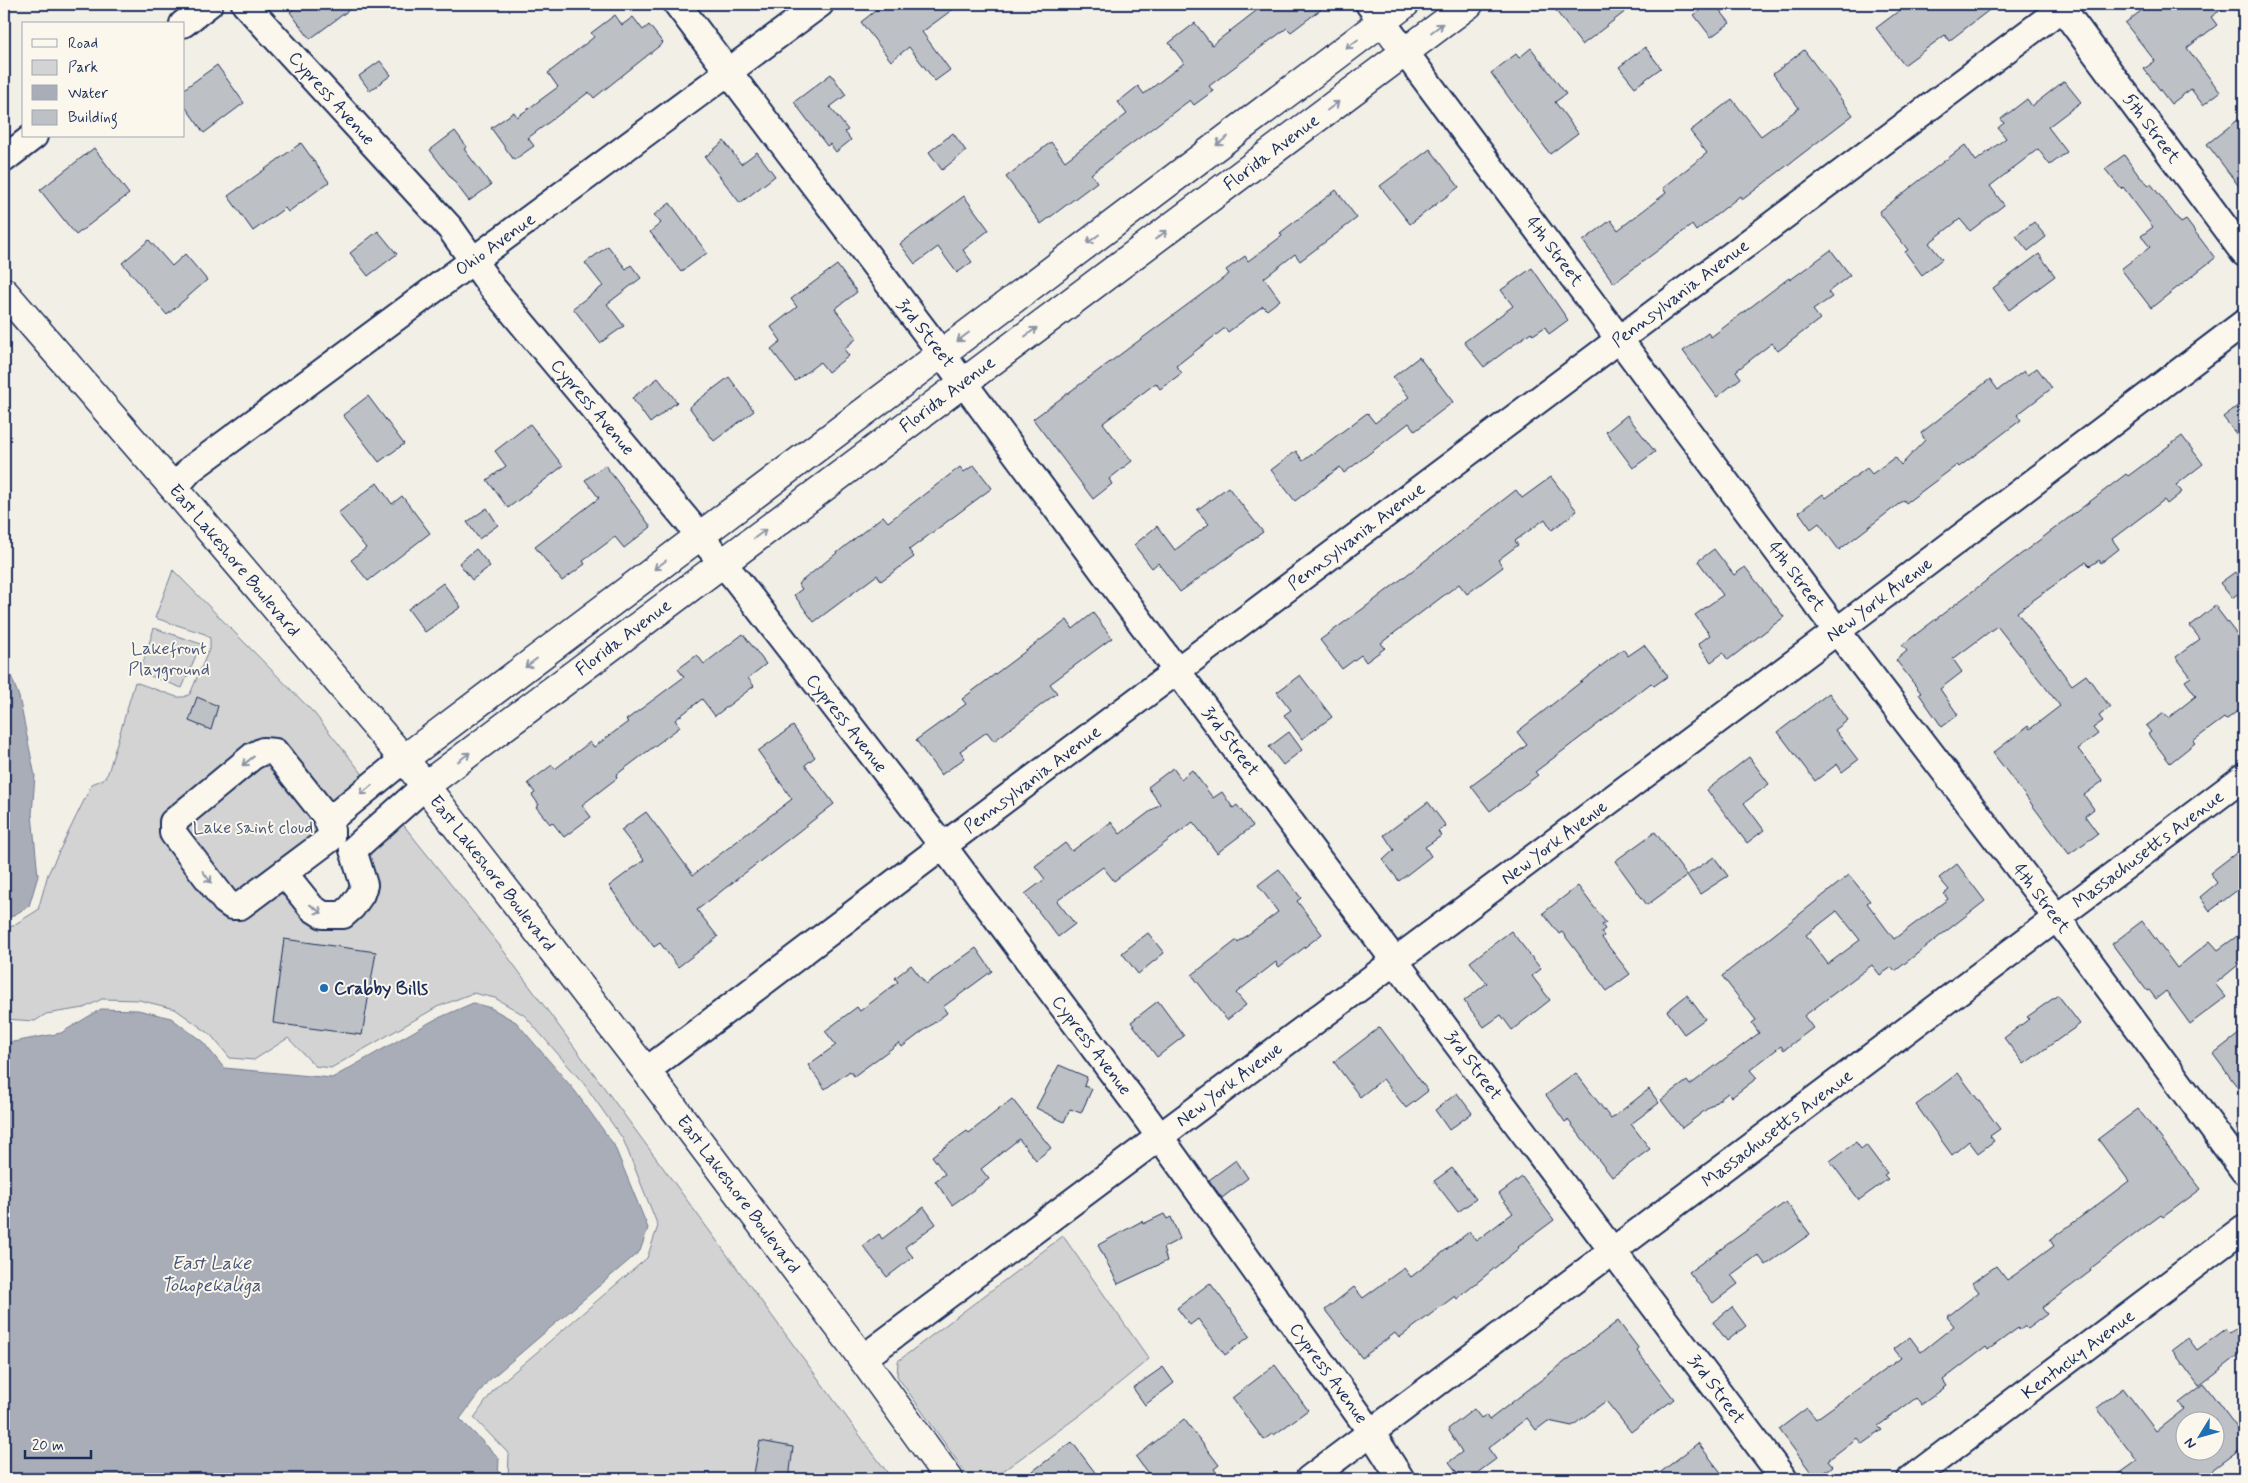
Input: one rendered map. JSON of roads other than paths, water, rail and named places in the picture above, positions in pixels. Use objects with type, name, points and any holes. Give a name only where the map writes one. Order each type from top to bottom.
[{"type":"main road","name":"Florida Avenue","points":[[404,759],[942,353],[1375,12],[1405,4]]},
{"type":"main road","name":"Florida Avenue","points":[[425,786],[1469,4]]},
{"type":"main road","name":"East Lakeshore Boulevard","points":[[4,292],[174,488],[404,759],[646,1071],[862,1359],[949,1479]]},
{"type":"street","points":[[185,22],[209,4]]},
{"type":"street","name":"Cypress Avenue","points":[[245,4],[450,228],[491,286],[721,563],[942,846],[1160,1136],[1371,1432],[1401,1479]]},
{"type":"street","name":"3rd Street","points":[[677,4],[964,382],[1177,670],[1784,1479]]},
{"type":"street","name":"Ohio Avenue","points":[[174,488],[190,470],[820,4]]},
{"type":"street","name":"5th Street","points":[[2063,5],[2244,252]]},
{"type":"street","name":"Pennsylvania Avenue","points":[[646,1071],[942,846],[2063,5]]},
{"type":"street","name":"4th Street","points":[[1375,12],[1837,631],[2057,918],[2244,1171]]},
{"type":"street","points":[[4,159],[31,138]]},
{"type":"street","name":"New York Avenue","points":[[862,1359],[1837,631],[2244,323]]},
{"type":"street","points":[[284,873],[312,908],[324,915],[342,915],[352,907],[361,894],[364,885],[353,850],[328,826],[275,752],[263,751],[253,756],[173,822],[174,833],[225,901],[232,906],[240,906],[284,873],[328,826],[332,818],[404,759]]},
{"type":"street","name":"Massachusetts Avenue","points":[[1309,1479],[2244,777]]},
{"type":"street","points":[[353,850],[425,786]]},
{"type":"street","name":"Kentucky Avenue","points":[[1911,1479],[2244,1228]]},
{"type":"water","points":[[4,657],[19,697],[35,776],[32,814],[38,876],[29,906],[4,921]]},
{"type":"water","name":"East Lake Tohopekaliga","points":[[473,1003],[491,1008],[516,1022],[575,1091],[614,1145],[648,1228],[640,1251],[487,1382],[460,1419],[499,1458],[498,1479],[4,1479],[4,1042],[61,1033],[101,1009],[138,1010],[171,1018],[203,1042],[224,1068],[332,1078],[434,1020]]},
{"type":"place","name":"Crabby Bills","points":[[324,988]]},
{"type":"park label","name":"Lakefront Playground","points":[[169,658]]},
{"type":"park label","name":"Lake saint cloud","points":[[253,827]]}]
